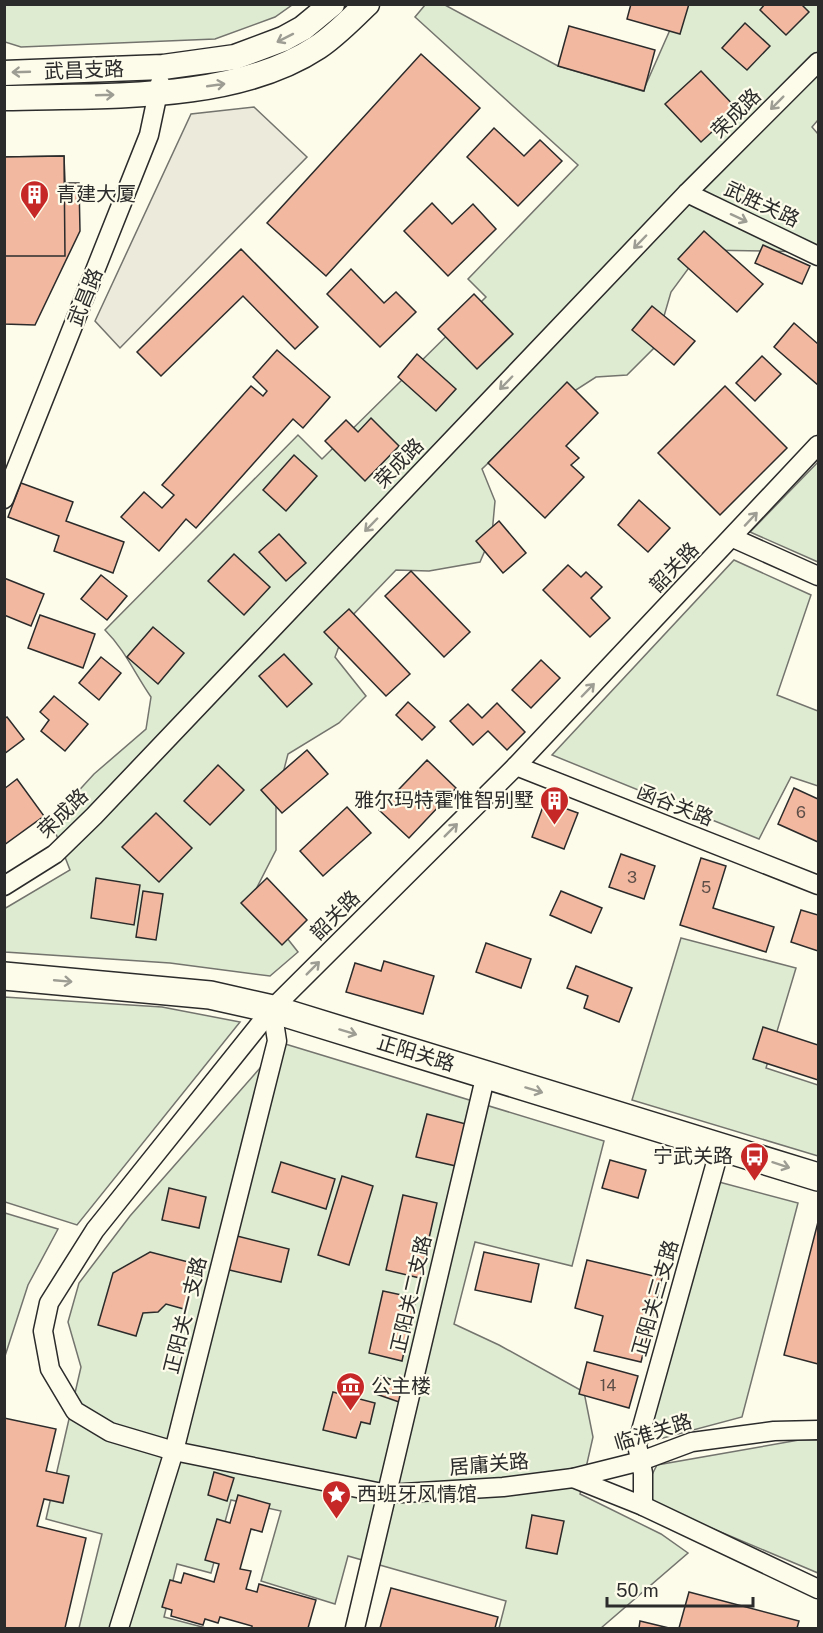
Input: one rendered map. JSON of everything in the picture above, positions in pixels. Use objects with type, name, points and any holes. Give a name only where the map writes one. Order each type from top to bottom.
[{"type":"main road","name":"正阳关路","points":[[4,976],[210,995],[272,1009],[819,1177]]},
{"type":"street","points":[[163,67],[235,57],[260,49],[303,28],[332,4]]},
{"type":"street","points":[[158,93],[233,83],[265,73],[318,47],[336,34],[367,4]]},
{"type":"street","name":"荣成路","points":[[4,886],[55,854],[94,816],[687,193],[819,62]]},
{"type":"street","name":"武昌支路","points":[[4,73],[163,67]]},
{"type":"street","name":"武昌路","points":[[4,500],[149,135],[163,67]]},
{"type":"street","name":"武昌支路","points":[[4,98],[158,93]]},
{"type":"street","name":"武胜关路","points":[[687,193],[819,256]]},
{"type":"street","name":"韶关路","points":[[145,1442],[110,1432],[75,1412],[50,1369],[43,1331],[49,1303],[95,1230],[272,1009],[516,766],[819,445]]},
{"type":"street","points":[[733,538],[819,576]]},
{"type":"street","name":"函谷关路","points":[[516,766],[819,885]]},
{"type":"street","name":"正阳关一支路","points":[[118,1629],[174,1451],[277,1041],[272,1009]]},
{"type":"street","name":"正阳关二支路","points":[[355,1629],[486,1074]]},
{"type":"street","name":"正阳关三支路","points":[[643,1506],[644,1473],[637,1445],[720,1148]]},
{"type":"street","name":"临淮关路","points":[[573,1478],[641,1461],[692,1442],[774,1431],[819,1430]]},
{"type":"street","name":"居庸关路","points":[[145,1442],[174,1451],[387,1494],[503,1487],[573,1478],[643,1506],[819,1589]]},
{"type":"green space","points":[[4,5],[292,5],[275,17],[215,39],[21,47],[5,42]]},
{"type":"green space","points":[[425,5],[445,5],[558,66],[643,91],[681,5],[818,5],[818,120],[812,127],[818,134],[818,252],[702,250],[671,292],[655,347],[627,375],[596,377],[540,413],[482,469],[495,501],[492,534],[480,562],[429,571],[396,570],[349,619],[335,657],[366,696],[339,723],[288,754],[276,800],[276,850],[253,895],[298,952],[270,976],[170,963],[5,952],[4,909],[70,870],[51,821],[94,774],[146,729],[151,697],[124,654],[105,630],[298,435],[322,459],[486,297],[468,279],[578,165],[415,17]]},
{"type":"green space","points":[[818,462],[818,562],[750,532]]},
{"type":"green space","points":[[734,560],[811,595],[777,695],[818,711],[818,786],[791,777],[759,839],[552,755]]},
{"type":"green space","points":[[681,938],[796,968],[766,1068],[818,1085],[818,1156],[632,1100]]},
{"type":"green space","points":[[4,997],[162,1007],[240,1022],[77,1225],[5,1202]]},
{"type":"green space","points":[[282,1043],[604,1141],[572,1266],[475,1242],[454,1324],[499,1345],[584,1392],[593,1437],[580,1494],[661,1534],[688,1553],[601,1628],[499,1628],[506,1601],[348,1556],[335,1604],[261,1581],[281,1511],[231,1500],[211,1573],[177,1564],[164,1617],[206,1628],[79,1628],[102,1534],[46,1519],[81,1367],[68,1322],[79,1283],[130,1216]]},
{"type":"green space","points":[[704,1178],[798,1203],[742,1417],[637,1445]]},
{"type":"green space","points":[[5,1213],[58,1229],[28,1285],[5,1356]]},
{"type":"green space","points":[[799,1440],[818,1440],[818,1573],[640,1498],[657,1465]]},
{"type":"shaded area","points":[[254,107],[307,157],[120,348],[95,321],[191,114]]},
{"type":"building","points":[[631,4],[689,4],[680,34],[627,19]]},
{"type":"building","points":[[765,4],[801,4],[809,12],[786,35],[760,10]]},
{"type":"building","points":[[745,23],[770,46],[747,70],[722,48]]},
{"type":"building","points":[[569,26],[655,50],[644,91],[558,66]]},
{"type":"building","points":[[421,54],[480,108],[326,276],[267,223]]},
{"type":"building","points":[[701,71],[737,109],[701,142],[665,104]]},
{"type":"building","points":[[494,128],[524,156],[540,140],[562,161],[518,206],[467,157]]},
{"type":"building","points":[[64,156],[65,183],[79,183],[80,231],[35,325],[4,324],[4,157]]},
{"type":"building","name":"青建大厦","points":[[64,156],[65,256],[4,256],[4,157]]},
{"type":"building","points":[[432,203],[452,224],[473,204],[496,229],[448,276],[404,231]]},
{"type":"building","points":[[704,231],[763,284],[737,312],[678,259]]},
{"type":"building","points":[[763,245],[810,266],[802,284],[755,263]]},
{"type":"building","points":[[241,249],[318,327],[295,349],[243,296],[161,376],[137,352]]},
{"type":"building","points":[[351,269],[384,303],[396,292],[416,312],[380,347],[327,294]]},
{"type":"building","points":[[474,294],[513,334],[477,369],[438,329]]},
{"type":"building","points":[[652,306],[695,341],[674,365],[632,330]]},
{"type":"building","points":[[794,323],[818,344],[818,385],[774,347]]},
{"type":"building","points":[[277,350],[330,397],[303,428],[293,419],[196,528],[186,519],[159,551],[121,517],[144,492],[162,508],[174,495],[162,485],[251,386],[263,396],[267,391],[253,377]]},
{"type":"building","points":[[417,354],[456,389],[436,411],[398,377]]},
{"type":"building","points":[[762,356],[781,374],[755,401],[736,383]]},
{"type":"building","points":[[567,382],[598,413],[566,446],[579,458],[571,465],[584,477],[545,518],[488,463]]},
{"type":"building","points":[[725,386],[787,448],[720,515],[658,453]]},
{"type":"building","points":[[371,418],[399,446],[365,481],[325,441],[346,420],[358,432]]},
{"type":"building","points":[[294,455],[317,476],[286,511],[263,490]]},
{"type":"building","points":[[21,483],[73,502],[66,521],[124,542],[113,573],[54,551],[59,536],[8,517]]},
{"type":"building","points":[[639,500],[670,528],[648,552],[618,525]]},
{"type":"building","points":[[499,521],[526,553],[503,573],[476,541]]},
{"type":"building","points":[[279,534],[306,563],[286,581],[259,552]]},
{"type":"building","points":[[234,554],[270,587],[244,615],[208,581]]},
{"type":"building","points":[[568,565],[581,577],[586,572],[602,587],[591,598],[610,618],[590,637],[543,590]]},
{"type":"building","points":[[411,571],[470,632],[444,657],[385,596]]},
{"type":"building","points":[[101,575],[127,596],[107,620],[81,599]]},
{"type":"building","points":[[4,578],[44,594],[31,626],[4,615]]},
{"type":"building","points":[[349,609],[410,674],[386,696],[324,632]]},
{"type":"building","points":[[40,615],[95,634],[83,668],[28,648]]},
{"type":"building","points":[[153,627],[184,653],[158,684],[127,657]]},
{"type":"building","points":[[284,654],[312,684],[287,707],[259,676]]},
{"type":"building","points":[[101,657],[121,673],[99,700],[79,683]]},
{"type":"building","points":[[541,660],[560,678],[531,708],[512,690]]},
{"type":"building","points":[[54,696],[88,724],[65,751],[41,731],[49,720],[40,712]]},
{"type":"building","points":[[408,702],[435,727],[422,740],[396,715]]},
{"type":"building","points":[[497,703],[525,732],[507,750],[488,731],[473,745],[450,721],[468,704],[482,718]]},
{"type":"building","points":[[7,717],[24,739],[4,754],[4,719]]},
{"type":"building","points":[[307,750],[328,774],[282,813],[261,790]]},
{"type":"building","points":[[427,760],[456,788],[409,838],[379,810]]},
{"type":"building","points":[[218,765],[244,790],[210,825],[184,801]]},
{"type":"building","points":[[17,779],[44,816],[4,845],[4,789]]},
{"type":"building","points":[[794,788],[818,799],[818,842],[778,824]]},
{"type":"building","name":"雅尔玛特霍惟智别墅","points":[[545,801],[578,813],[564,849],[532,837]]},
{"type":"building","points":[[347,807],[371,833],[323,876],[300,851]]},
{"type":"building","points":[[156,813],[192,848],[159,882],[122,847]]},
{"type":"building","points":[[621,854],[655,866],[644,899],[609,887]]},
{"type":"building","points":[[701,858],[726,866],[713,908],[774,927],[766,952],[680,925]]},
{"type":"building","points":[[96,878],[140,885],[134,925],[91,918]]},
{"type":"building","points":[[267,878],[307,920],[282,945],[241,903]]},
{"type":"building","points":[[143,891],[163,894],[156,940],[136,937]]},
{"type":"building","points":[[561,891],[602,908],[591,933],[550,915]]},
{"type":"building","points":[[801,910],[818,915],[818,951],[791,942]]},
{"type":"building","points":[[486,943],[531,959],[521,988],[476,972]]},
{"type":"building","points":[[384,961],[434,976],[423,1014],[346,992],[355,963],[381,971]]},
{"type":"building","points":[[576,966],[632,988],[619,1022],[584,1008],[588,996],[567,988]]},
{"type":"building","points":[[763,1027],[818,1045],[818,1080],[753,1059]]},
{"type":"building","points":[[427,1114],[466,1124],[456,1166],[416,1157]]},
{"type":"building","points":[[610,1160],[646,1170],[638,1198],[602,1188]]},
{"type":"building","points":[[281,1162],[335,1179],[326,1209],[272,1192]]},
{"type":"building","points":[[342,1176],[373,1186],[349,1265],[318,1255]]},
{"type":"building","points":[[169,1188],[206,1197],[199,1228],[162,1220]]},
{"type":"building","points":[[403,1195],[437,1203],[420,1278],[386,1270]]},
{"type":"building","points":[[818,1222],[818,1364],[784,1355]]},
{"type":"building","points":[[233,1235],[289,1249],[281,1282],[225,1269]]},
{"type":"building","points":[[150,1252],[196,1264],[184,1309],[166,1304],[158,1312],[143,1313],[136,1336],[98,1325],[113,1273]]},
{"type":"building","points":[[484,1252],[539,1264],[531,1302],[475,1290]]},
{"type":"building","points":[[587,1260],[662,1278],[641,1362],[594,1351],[603,1316],[575,1308]]},
{"type":"building","points":[[383,1291],[416,1298],[402,1361],[369,1353]]},
{"type":"building","points":[[587,1362],[638,1376],[629,1408],[579,1394]]},
{"type":"building","points":[[381,1376],[408,1385],[402,1403],[376,1394]]},
{"type":"building","name":"公主楼","points":[[333,1392],[375,1403],[370,1424],[361,1422],[356,1438],[323,1430]]},
{"type":"building","points":[[4,1418],[56,1429],[46,1471],[69,1476],[63,1503],[44,1499],[37,1526],[86,1538],[65,1628],[4,1628]]},
{"type":"building","points":[[214,1472],[234,1478],[227,1501],[208,1495]]},
{"type":"building","points":[[238,1495],[270,1504],[262,1532],[251,1529],[240,1569],[251,1571],[246,1589],[257,1592],[259,1584],[316,1600],[308,1628],[252,1628],[252,1626],[220,1617],[218,1623],[205,1619],[203,1625],[171,1616],[172,1610],[162,1607],[170,1580],[181,1583],[184,1573],[214,1582],[219,1564],[205,1560],[217,1519],[230,1523]]},
{"type":"building","points":[[532,1515],[564,1521],[557,1554],[526,1548]]},
{"type":"building","points":[[391,1588],[498,1617],[495,1628],[380,1628]]},
{"type":"building","points":[[689,1592],[799,1621],[797,1628],[679,1628]]},
{"type":"building","points":[[640,1621],[669,1628],[639,1628]]},
{"type":"place","name":"青建大厦","points":[[35,220]]},
{"type":"place","name":"雅尔玛特霍惟智别墅","points":[[555,826]]},
{"type":"place","name":"宁武关路","points":[[754,1182]]},
{"type":"place","name":"公主楼","points":[[350,1412]]},
{"type":"place","name":"西班牙风情馆","points":[[336,1520]]}]
